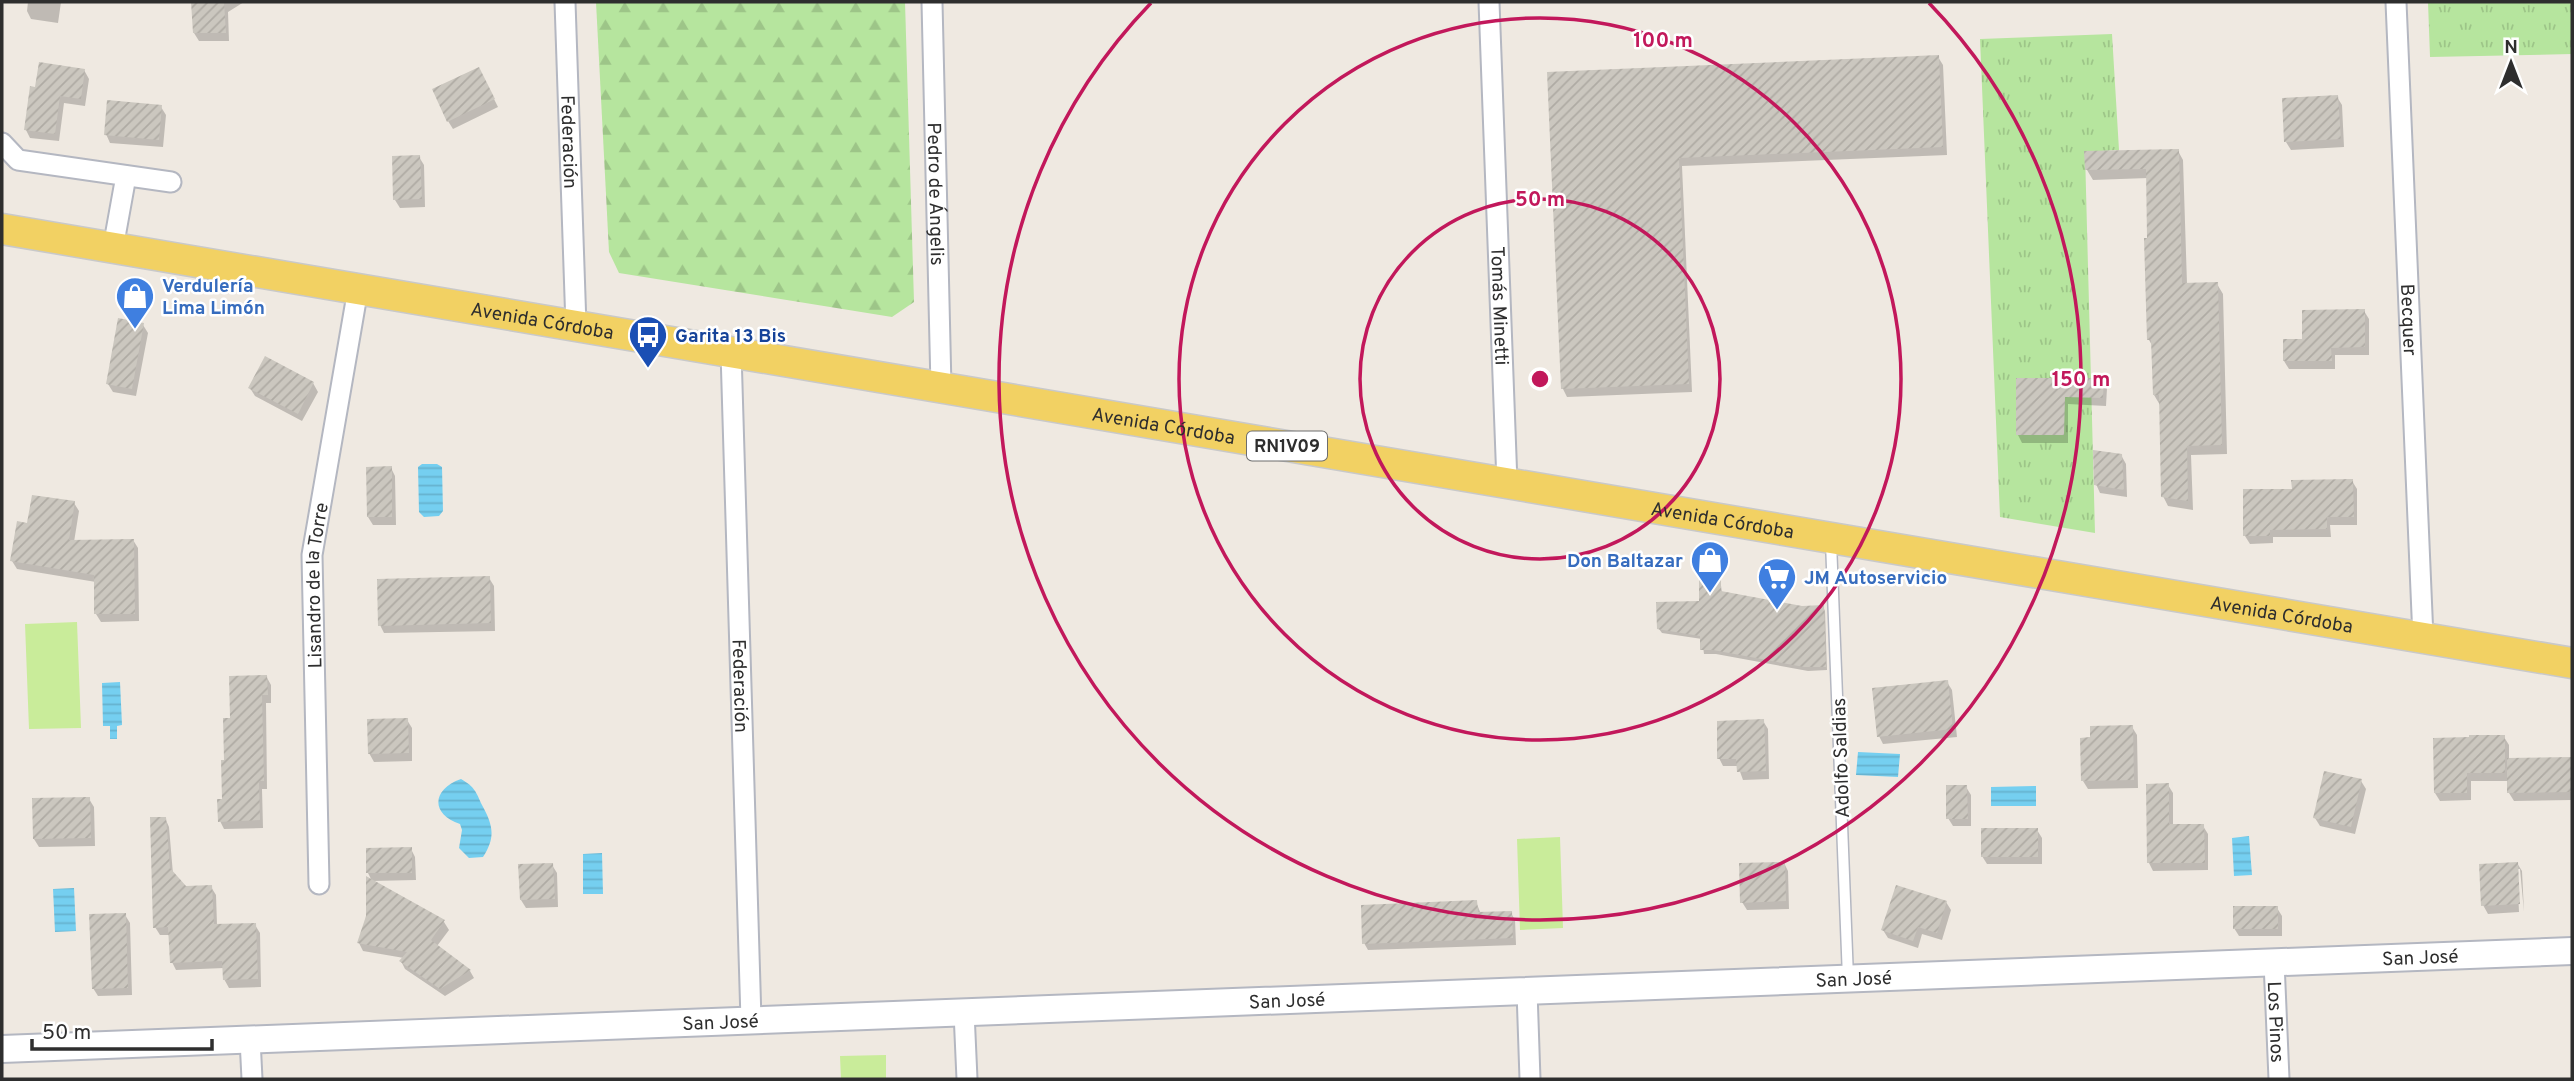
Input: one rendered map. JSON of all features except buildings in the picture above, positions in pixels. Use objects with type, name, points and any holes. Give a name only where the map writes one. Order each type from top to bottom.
[{"type":"main road","name":"Avenida Córdoba","points":[[2,231],[2572,663]]},
{"type":"street","name":"Federación","points":[[565,2],[576,326]]},
{"type":"street","name":"Pedro de Ángelis","points":[[932,2],[941,387]]},
{"type":"street","name":"Tomás Minetti","points":[[1489,2],[1507,483]]},
{"type":"street","name":"Becquer","points":[[2396,2],[2423,638]]},
{"type":"street","points":[[2,143],[18,160],[171,182]]},
{"type":"street","points":[[113,248],[126,176]]},
{"type":"street","name":"Lisandro de la Torre","points":[[319,884],[312,555],[358,289]]},
{"type":"street","name":"Federación","points":[[731,352],[751,1020]]},
{"type":"street","name":"San José","points":[[2,1049],[2572,951]]},
{"type":"street","name":"Los Pinos","points":[[2274,962],[2279,1079]]},
{"type":"street","points":[[1527,991],[1531,1079]]},
{"type":"street","points":[[964,1012],[967,1079]]},
{"type":"street","points":[[250,1039],[252,1079]]},
{"type":"lane","name":"Adolfo Saldias","points":[[1831,538],[1848,978]]},
{"type":"green space","points":[[596,2],[905,2],[914,302],[892,317],[619,273],[609,252]]},
{"type":"green space","points":[[2428,2],[2572,2],[2572,54],[2430,57]]},
{"type":"green space","points":[[2112,34],[2119,150],[2085,152],[2095,533],[2000,517],[1980,39]]},
{"type":"green space","points":[[77,622],[81,728],[29,729],[25,624]]},
{"type":"green space","points":[[1560,837],[1563,928],[1520,930],[1517,839]]},
{"type":"green space","points":[[886,1055],[886,1079],[841,1079],[840,1056]]},
{"type":"water","points":[[422,464],[437,464],[442,467],[443,511],[439,516],[424,517],[419,512],[418,467]]},
{"type":"water","points":[[120,682],[122,725],[117,726],[117,739],[110,739],[110,726],[103,726],[102,683]]},
{"type":"water","points":[[1858,752],[1900,754],[1898,777],[1856,775]]},
{"type":"water","points":[[461,779],[475,790],[491,825],[490,843],[483,857],[469,858],[459,848],[462,830],[460,824],[450,820],[439,808],[438,802],[444,789]]},
{"type":"water","points":[[2036,786],[2036,806],[1991,806],[1991,787]]},
{"type":"water","points":[[2249,836],[2252,875],[2234,876],[2232,838]]},
{"type":"water","points":[[602,853],[603,894],[583,894],[583,854]]},
{"type":"water","points":[[74,888],[76,931],[55,932],[53,889]]},
{"type":"place","name":"Verdulería Lima Limón","points":[[135,330]]},
{"type":"place","name":"Garita 13 Bis","points":[[648,369]]},
{"type":"place","name":"Don Baltazar","points":[[1710,594]]},
{"type":"place","name":"JM Autoservicio","points":[[1777,611]]}]
